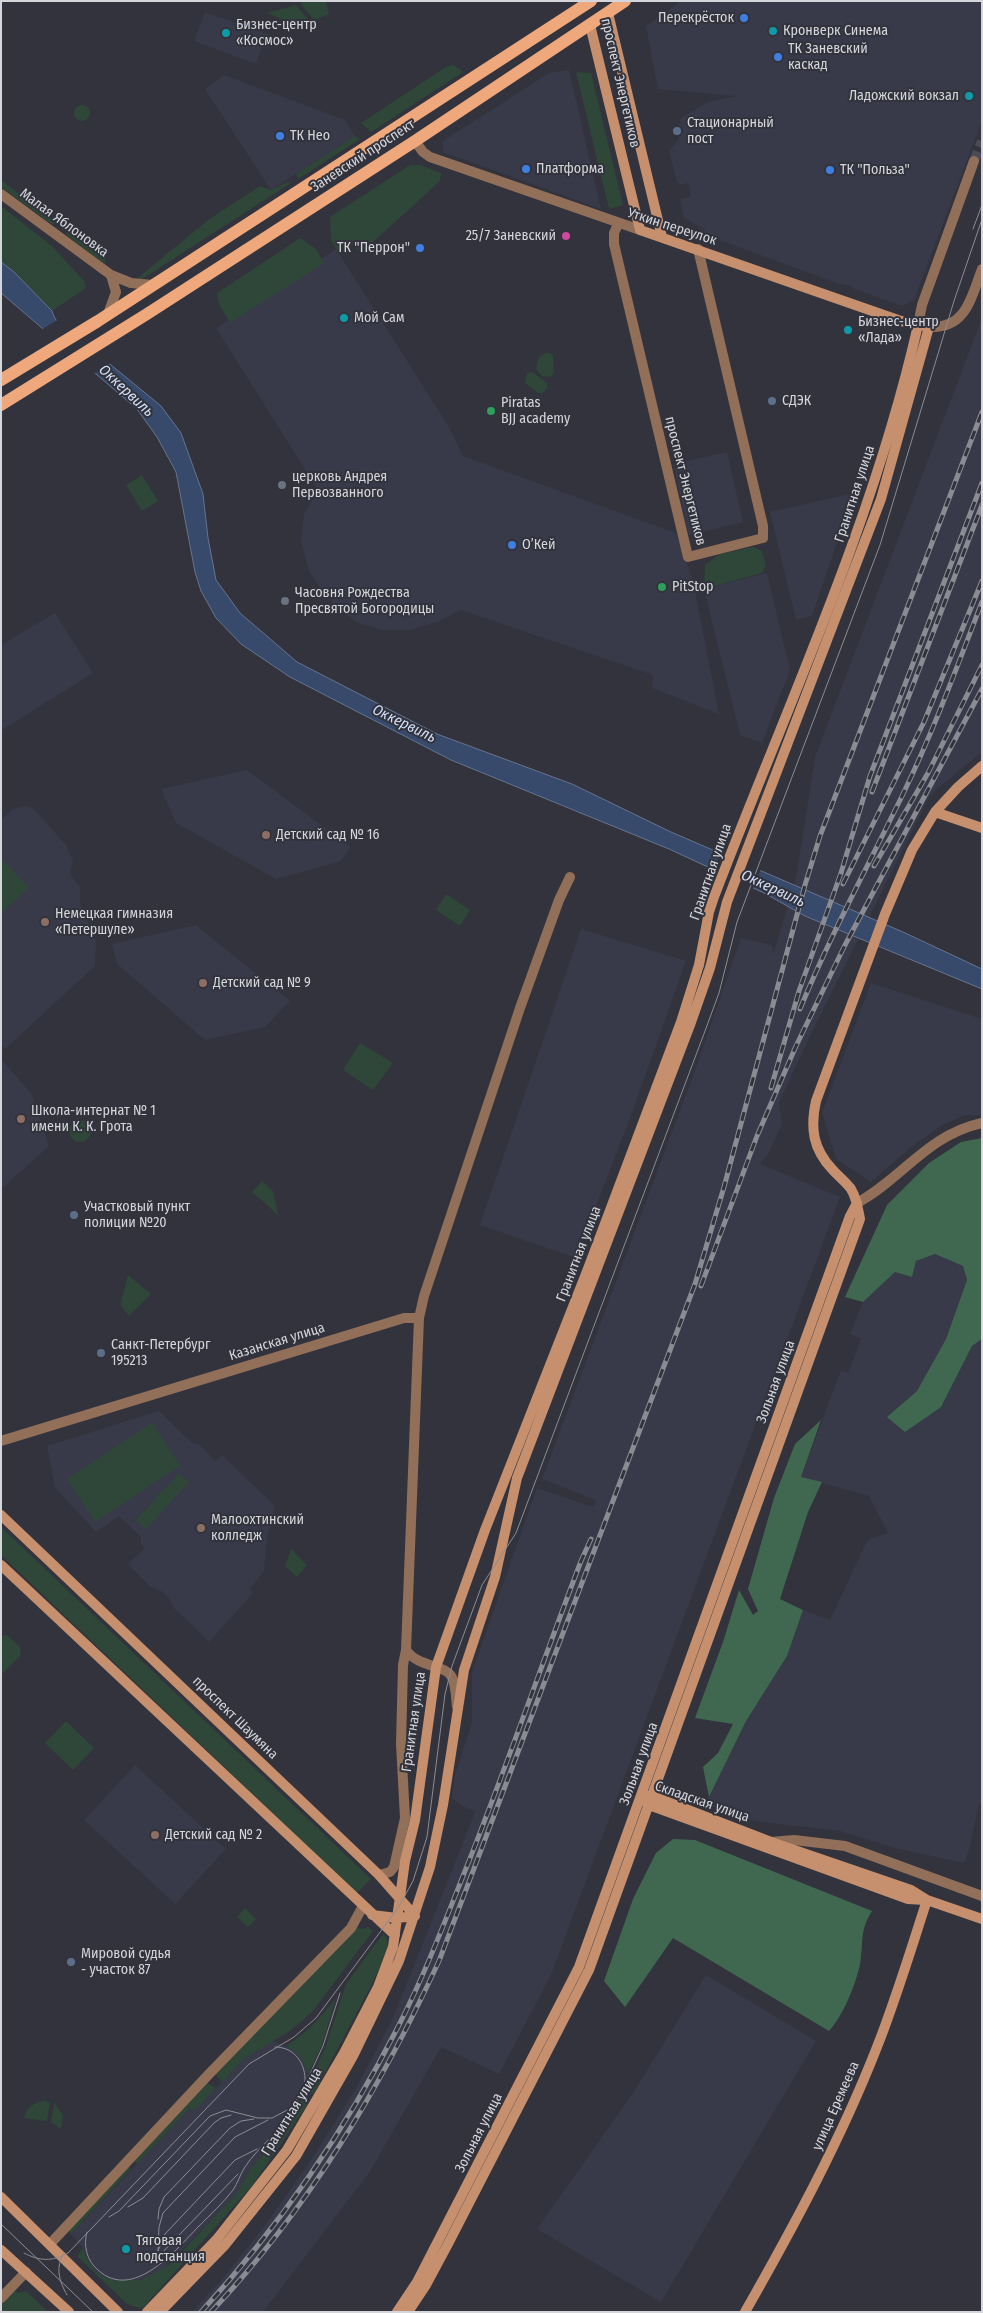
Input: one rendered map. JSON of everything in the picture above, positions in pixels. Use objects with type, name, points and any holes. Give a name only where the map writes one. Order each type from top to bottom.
[{"type":"main road","name":"Заневский проспект","points":[[1,404],[116,334],[415,141],[590,25],[607,7],[625,1]]},
{"type":"main road","name":"Заневский проспект","points":[[1,380],[153,285],[587,2]]},
{"type":"main road","name":"проспект Энергетиков","points":[[587,2],[590,25]]},
{"type":"street","name":"проспект Энергетиков","points":[[607,7],[662,237]]},
{"type":"street","name":"проспект Энергетиков","points":[[590,25],[640,230]]},
{"type":"street","name":"Уткин переулок","points":[[415,141],[423,152],[430,157],[618,224],[698,249],[918,325],[929,326]]},
{"type":"street","name":"Гранитная улица","points":[[147,2312],[217,2239],[287,2150],[344,2053],[378,1987],[390,1956],[400,1901],[410,1819],[436,1667],[485,1530],[586,1275],[681,1022],[699,965],[709,912],[714,897],[739,831],[814,650],[856,536],[882,458],[922,305],[974,161]]},
{"type":"street","name":"Малая Яблоновка","points":[[1,194],[111,274],[131,283],[153,285]]},
{"type":"street","name":"проспект Энергетиков","points":[[618,224],[614,233],[614,248],[688,557],[763,538],[763,526],[698,249]]},
{"type":"street","points":[[929,326],[946,326],[958,318],[969,304],[982,270]]},
{"type":"street","name":"Малая Яблоновка","points":[[103,317],[116,292],[111,274]]},
{"type":"street","name":"Гранитная улица","points":[[160,2312],[224,2245],[296,2156],[353,2056],[386,1991],[415,1916],[430,1867],[443,1805],[457,1709],[468,1656],[495,1577],[517,1478],[690,1026],[710,968],[728,902],[751,836],[881,499],[929,326]]},
{"type":"street","points":[[982,766],[958,787],[935,812],[912,850],[885,914],[816,1101],[812,1117],[814,1140],[819,1152],[850,1188],[857,1203],[881,1188],[915,1156],[938,1141],[957,1131],[982,1123]]},
{"type":"street","points":[[935,812],[982,828]]},
{"type":"street","name":"Гранитная улица","points":[[379,1875],[390,1872],[394,1867],[410,1819],[401,1744],[419,1318],[424,1296],[523,1000],[559,900],[570,877]]},
{"type":"street","name":"Зольная улица","points":[[397,2312],[417,2282],[579,1967],[850,1216],[857,1203]]},
{"type":"street","name":"Зольная улица","points":[[408,2312],[426,2285],[448,2244],[580,1990],[651,1801],[860,1219],[857,1203]]},
{"type":"street","name":"Казанская улица","points":[[1,1441],[404,1318],[419,1318]]},
{"type":"street","name":"проспект Шаумяна","points":[[1,1515],[379,1875],[415,1916]]},
{"type":"street","points":[[1,1565],[395,1935]]},
{"type":"street","points":[[406,1650],[416,1661],[446,1670],[453,1680],[457,1709]]},
{"type":"street","name":"Складская улица","points":[[642,1796],[899,1896],[908,1899],[927,1900]]},
{"type":"street","name":"Складская улица","points":[[651,1801],[911,1890],[927,1900],[982,1919]]},
{"type":"street","points":[[771,1842],[794,1840],[845,1846],[982,1896]]},
{"type":"street","name":"улица Еремеева","points":[[745,2312],[776,2258],[833,2148],[877,2048],[927,1900]]},
{"type":"street","points":[[50,2244],[209,2074],[351,1928],[362,1906]]},
{"type":"street","points":[[372,1915],[397,1918],[415,1916]]},
{"type":"street","points":[[1,2197],[118,2312]]},
{"type":"street","points":[[1,2250],[69,2312]]},
{"type":"street","points":[[1,2298],[26,2272]]},
{"type":"shaded area","points":[[681,1],[982,1],[982,121],[914,300],[902,306],[854,289],[852,286],[839,284],[703,234],[705,230],[684,218],[680,199],[691,196],[688,183],[681,185],[677,182],[669,151],[679,139],[681,118],[708,102],[735,96],[658,89],[646,26]]},
{"type":"shaded area","points":[[205,12],[267,34],[256,64],[194,41]]},
{"type":"shaded area","points":[[569,70],[601,209],[443,152],[443,141],[549,73]]},
{"type":"shaded area","name":"ТК Нео","points":[[224,75],[345,120],[355,136],[271,190],[205,89]]},
{"type":"shaded area","points":[[336,249],[449,427],[463,456],[676,533],[693,581],[719,714],[652,688],[653,675],[461,610],[437,622],[410,630],[382,630],[358,623],[341,611],[325,594],[309,572],[301,540],[304,514],[318,490],[216,328]]},
{"type":"shaded area","points":[[982,318],[982,752],[937,789],[927,801],[809,1038],[779,1103],[782,1124],[768,1154],[760,1164],[840,1197],[551,1975],[499,2074],[441,2047],[369,2173],[263,2312],[192,2312],[224,2277],[266,2224],[313,2157],[356,2088],[391,2022],[475,1812],[452,1798],[455,1775],[472,1722],[472,1672],[537,1488],[593,1507],[596,1500],[542,1479],[693,1076],[741,938],[772,945],[773,955],[796,879],[815,757]]},
{"type":"shaded area","points":[[727,452],[743,522],[689,535],[673,464]]},
{"type":"shaded area","points":[[854,493],[812,616],[796,620],[770,512]]},
{"type":"shaded area","points":[[767,573],[790,670],[762,743],[740,735],[704,589]]},
{"type":"shaded area","points":[[55,613],[93,673],[2,730],[1,645]]},
{"type":"shaded area","name":"Детский сад № 16","points":[[247,770],[351,847],[341,861],[276,879],[176,823],[161,789]]},
{"type":"shaded area","name":"Немецкая гимназия «Петершуле»","points":[[26,806],[34,809],[66,845],[73,861],[70,874],[80,887],[80,903],[96,941],[95,966],[5,1049],[1,1044],[1,820],[13,809]]},
{"type":"shaded area","name":"Детский сад № 9","points":[[196,925],[290,1001],[265,1027],[205,1040],[117,964],[112,944]]},
{"type":"shaded area","points":[[581,929],[686,961],[632,1113],[576,1258],[480,1225]]},
{"type":"shaded area","points":[[871,983],[982,1019],[982,1115],[965,1115],[942,1125],[910,1148],[871,1182],[836,1159],[822,1113]]},
{"type":"shaded area","name":"Школа-интернат № 1 имени К. К. Грота","points":[[1,1059],[31,1093],[49,1146],[1,1189]]},
{"type":"shaded area","points":[[935,1254],[963,1266],[967,1280],[946,1339],[917,1391],[887,1417],[941,1407],[972,1346],[982,1339],[982,1804],[979,1804],[970,1847],[964,1863],[895,1848],[840,1831],[754,1821],[708,1805],[709,1797],[746,1721],[787,1656],[803,1610],[830,1620],[869,1539],[888,1533],[869,1496],[801,1477],[841,1370],[848,1373],[861,1339],[850,1334],[863,1302],[895,1272],[912,1277],[916,1261]]},
{"type":"shaded area","name":"Малоохтинский колледж","points":[[159,1411],[192,1443],[200,1445],[215,1461],[222,1455],[275,1506],[267,1539],[264,1571],[250,1589],[252,1594],[209,1642],[174,1608],[169,1598],[161,1591],[151,1587],[128,1564],[145,1548],[141,1543],[141,1537],[119,1516],[96,1532],[55,1488],[47,1446]]},
{"type":"shaded area","name":"Детский сад № 2","points":[[135,1765],[226,1849],[175,1904],[84,1820]]},
{"type":"shaded area","points":[[706,1975],[816,2041],[661,2302],[537,2229],[633,2093]]},
{"type":"shaded area","points":[[273,2041],[290,2048],[300,2056],[307,2068],[310,2080],[287,2127],[250,2169],[239,2192],[162,2270],[138,2281],[137,2279],[128,2281],[110,2280],[97,2273],[89,2263],[83,2248],[71,2234],[190,2108],[194,2111],[244,2059]]},
{"type":"green space","points":[[305,1],[326,1],[329,14],[314,20],[300,3]]},
{"type":"green space","points":[[296,5],[310,22],[298,26],[267,13]]},
{"type":"green space","points":[[454,65],[463,72],[371,132],[361,123],[446,67]]},
{"type":"green space","points":[[576,72],[591,73],[623,205],[609,209]]},
{"type":"green space","points":[[82,105],[88,107],[90,113],[88,119],[82,121],[76,119],[74,113],[76,107]]},
{"type":"green space","points":[[355,136],[360,139],[298,179],[296,174]]},
{"type":"green space","points":[[410,165],[420,165],[441,173],[440,181],[361,253],[353,245],[339,254],[331,240],[330,217]]},
{"type":"green space","points":[[1,180],[56,222],[53,225],[1,187]]},
{"type":"green space","points":[[287,182],[291,183],[142,279],[134,281],[208,220],[260,186],[271,190]]},
{"type":"green space","points":[[1,206],[53,247],[84,281],[86,288],[52,311],[14,272],[1,262]]},
{"type":"green space","points":[[67,231],[105,258],[105,264],[65,234]]},
{"type":"green space","points":[[300,238],[316,249],[324,263],[230,323],[219,304],[217,293]]},
{"type":"green space","points":[[545,353],[550,353],[553,356],[554,373],[550,377],[542,376],[536,369],[539,357]]},
{"type":"green space","points":[[532,372],[547,383],[547,388],[543,393],[538,393],[525,383],[527,373]]},
{"type":"green space","points":[[142,475],[158,501],[142,511],[126,485]]},
{"type":"green space","points":[[753,547],[762,551],[766,566],[762,573],[704,589],[705,565],[720,554]]},
{"type":"green space","points":[[1,858],[29,888],[1,913]]},
{"type":"green space","points":[[446,894],[470,910],[460,926],[436,910]]},
{"type":"green space","points":[[360,1043],[393,1063],[373,1090],[343,1070]]},
{"type":"green space","points":[[80,1120],[88,1123],[91,1131],[88,1139],[80,1142],[72,1139],[69,1131],[72,1123]]},
{"type":"green space","points":[[982,1138],[982,1339],[972,1346],[941,1407],[905,1432],[887,1417],[917,1391],[946,1339],[967,1280],[963,1266],[935,1254],[916,1261],[912,1277],[895,1272],[863,1302],[845,1297],[887,1205],[929,1163],[961,1142]]},
{"type":"green space","points":[[262,1181],[273,1191],[278,1215],[252,1192]]},
{"type":"green space","points":[[128,1275],[151,1294],[129,1316],[120,1305]]},
{"type":"green space","points":[[821,1420],[801,1477],[822,1482],[808,1512],[780,1599],[803,1610],[787,1656],[746,1721],[709,1797],[703,1767],[718,1753],[733,1724],[695,1718],[723,1642],[739,1590],[753,1615],[758,1611],[748,1589],[774,1498],[795,1444]]},
{"type":"green space","points":[[152,1423],[180,1466],[95,1522],[67,1479]]},
{"type":"green space","points":[[179,1473],[189,1482],[146,1529],[136,1520]]},
{"type":"green space","points":[[1,1527],[371,1879],[357,1893],[1,1555]]},
{"type":"green space","points":[[291,1549],[307,1565],[297,1577],[285,1566]]},
{"type":"green space","points":[[7,1635],[20,1647],[21,1655],[1,1675],[1,1636]]},
{"type":"green space","points":[[66,1721],[94,1748],[73,1770],[45,1743]]},
{"type":"green space","points":[[673,1839],[695,1840],[872,1911],[865,1925],[860,1964],[855,1981],[844,2008],[829,2031],[673,1938],[625,2007],[604,1981],[633,1899],[656,1853]]},
{"type":"green space","points":[[245,1908],[256,1919],[248,1927],[237,1917]]},
{"type":"green space","points":[[357,1927],[361,1929],[368,1927],[373,1931],[312,2012],[290,2031],[244,2059],[222,2082],[214,2073]]},
{"type":"green space","points":[[383,1934],[387,1938],[388,1947],[372,1984],[314,2093],[311,2094],[305,2091],[326,2046],[346,1984]]},
{"type":"green space","points":[[336,1998],[322,2045],[308,2074],[300,2056],[286,2046],[301,2036]]},
{"type":"green space","points":[[206,2082],[216,2088],[194,2111],[190,2108],[137,2164],[133,2160]]},
{"type":"green space","points":[[302,2098],[308,2101],[308,2104],[252,2186],[142,2309],[127,2304],[77,2256],[83,2248],[86,2257],[96,2271],[110,2279],[119,2280],[137,2279],[139,2281],[169,2265],[238,2192],[250,2169],[287,2127]]},
{"type":"green space","points":[[44,2101],[50,2102],[47,2121],[24,2118],[31,2106]]},
{"type":"green space","points":[[54,2103],[63,2115],[61,2129],[51,2122]]},
{"type":"green space","points":[[127,2165],[131,2169],[71,2234],[67,2230]]},
{"type":"green space","points":[[14,2290],[17,2293],[26,2291],[48,2312],[1,2312],[1,2303]]},
{"type":"water","name":"Оккервиль","points":[[1,262],[14,272],[52,311],[55,319],[161,406],[181,433],[203,494],[208,538],[216,580],[240,613],[297,662],[437,734],[572,784],[671,832],[903,932],[982,969],[982,989],[805,916],[764,893],[669,849],[451,760],[290,677],[241,644],[216,618],[201,591],[195,572],[176,472],[157,437],[137,409],[1,293]]},
{"type":"pier","points":[[59,319],[112,362],[94,374],[41,330]]},
{"type":"pier","points":[[721,852],[761,869],[752,891],[713,873]]},
{"type":"tunnel","points":[[974,161],[982,141]]},
{"type":"tram line","points":[[973,229],[982,205]]},
{"type":"tram line","points":[[24,2253],[35,2258],[46,2259],[56,2258],[68,2253],[249,2064],[294,2037],[316,2018],[398,1908],[413,1881],[427,1837],[445,1694],[452,1666],[482,1585],[516,1533],[719,993],[737,922],[880,545],[954,301],[981,222]]},
{"type":"tram line","points":[[109,2217],[119,2211],[210,2116],[226,2110],[258,2118],[272,2118],[291,2108],[301,2093],[323,2046],[340,1993]]},
{"type":"tram line","points":[[275,2047],[294,2053],[304,2069],[305,2082]]},
{"type":"tram line","points":[[87,2232],[85,2243],[91,2262],[98,2270],[111,2278],[125,2280],[139,2277],[153,2269],[178,2248],[225,2200],[251,2159],[283,2124],[293,2108]]},
{"type":"tram line","points":[[128,2207],[143,2198],[214,2123],[221,2118],[231,2115]]},
{"type":"tram line","points":[[158,2219],[159,2209],[164,2197],[230,2128],[241,2121],[254,2119]]},
{"type":"tram line","points":[[158,2250],[159,2227],[163,2213],[235,2137],[268,2120]]},
{"type":"tram line","points":[[153,2263],[165,2234],[235,2160],[257,2149]]},
{"type":"tram line","points":[[156,2259],[238,2174]]},
{"type":"tram line","points":[[1,2224],[93,2312]]},
{"type":"tram line","points":[[64,2253],[61,2258],[59,2274],[67,2295]]},
{"type":"railway","points":[[211,2312],[279,2232],[339,2146],[367,2101],[392,2055],[439,1961],[695,1284],[724,1187],[805,885],[820,836],[982,412]]},
{"type":"railway","points":[[771,1088],[799,991],[841,873],[870,776],[982,483]]},
{"type":"railway","points":[[872,792],[982,505]]},
{"type":"railway","points":[[843,884],[924,722],[982,581]]},
{"type":"railway","points":[[800,1009],[837,928],[914,771],[982,602]]},
{"type":"railway","points":[[874,866],[928,773],[982,665]]},
{"type":"railway","points":[[701,1286],[757,1136],[796,1046],[845,945],[982,689]]},
{"type":"railway","points":[[201,2312],[258,2246],[310,2175],[357,2102],[399,2025],[427,1964],[469,1861],[581,1561],[591,1539]]},
{"type":"place","name":"Перекрёсток","points":[[744,18]]},
{"type":"place","name":"Кронверк Синема","points":[[773,31]]},
{"type":"place","name":"Бизнес-центр «Космос»","points":[[226,33]]},
{"type":"place","name":"ТК Заневский каскад","points":[[778,57]]},
{"type":"place","name":"Ладожский вокзал","points":[[969,96]]},
{"type":"place","name":"Стационарный пост","points":[[677,131]]},
{"type":"place","name":"ТК Нео","points":[[280,136]]},
{"type":"place","name":"Платформа","points":[[526,169]]},
{"type":"place","name":"ТК \"Польза\"","points":[[830,170]]},
{"type":"place","name":"25/7 Заневский","points":[[566,236]]},
{"type":"place","name":"ТК \"Перрон\"","points":[[420,248]]},
{"type":"place","name":"Мой Сам","points":[[344,318]]},
{"type":"place","name":"Бизнес-центр «Лада»","points":[[848,330]]},
{"type":"place","name":"СДЭК","points":[[772,401]]},
{"type":"place","name":"Piratas BJJ academy","points":[[491,411]]},
{"type":"place","name":"церковь Андрея Первозванного","points":[[282,485]]},
{"type":"place","name":"О’Кей","points":[[512,545]]},
{"type":"place","name":"PitStop","points":[[662,587]]},
{"type":"place","name":"Часовня Рождества Пресвятой Богородицы","points":[[285,601]]},
{"type":"place","name":"Детский сад № 16","points":[[266,835]]},
{"type":"place","name":"Немецкая гимназия «Петершуле»","points":[[45,922]]},
{"type":"place","name":"Детский сад № 9","points":[[203,983]]},
{"type":"place","name":"Школа-интернат № 1 имени К. К. Грота","points":[[21,1119]]},
{"type":"place","name":"Участковый пункт полиции №20","points":[[74,1215]]},
{"type":"place","name":"Санкт-Петербург 195213","points":[[101,1353]]},
{"type":"place","name":"Малоохтинский колледж","points":[[201,1528]]},
{"type":"place","name":"Детский сад № 2","points":[[155,1835]]},
{"type":"place","name":"Мировой судья - участок 87","points":[[71,1962]]},
{"type":"place","name":"Тяговая подстанция","points":[[126,2249]]}]
